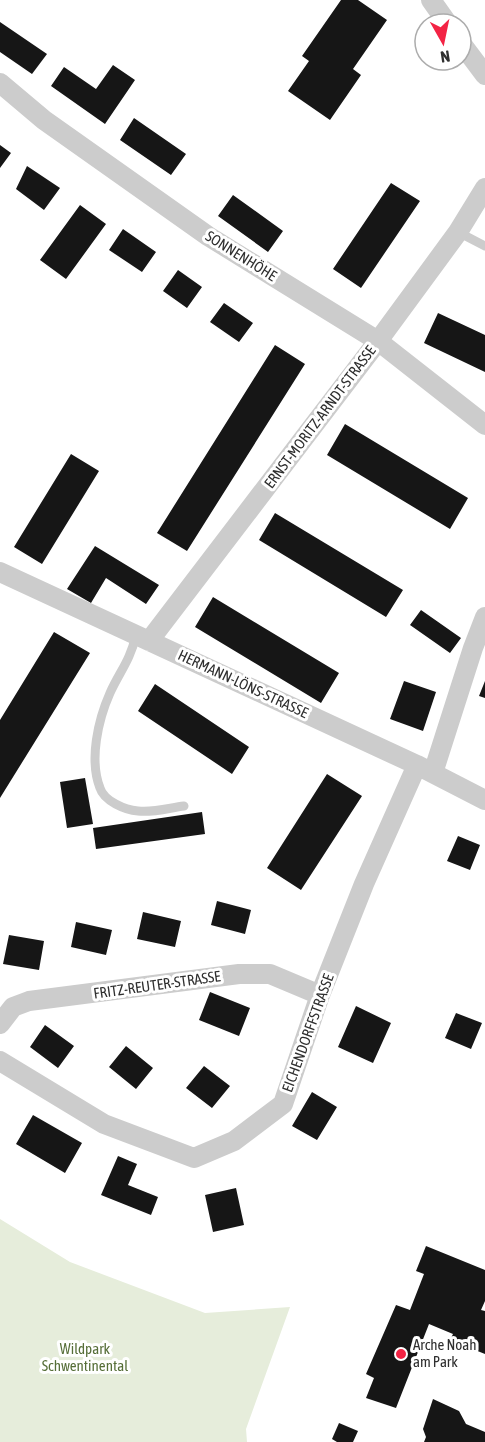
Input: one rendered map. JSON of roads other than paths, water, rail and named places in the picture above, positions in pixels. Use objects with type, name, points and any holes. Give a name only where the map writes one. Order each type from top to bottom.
[{"type":"street","points":[[473,60],[485,75]]},
{"type":"street","name":"SONNENHÖHE","points":[[0,83],[44,120],[208,236],[378,340],[485,425]]},
{"type":"street","name":"ERNST-MORITZ-ARNDT-STRASSE","points":[[142,638],[378,340],[458,232],[485,188]]},
{"type":"street","name":"HERMANN-LÖNS-STRASSE","points":[[0,572],[425,769],[485,800]]},
{"type":"street","name":"EICHENDORFFSTRASSE","points":[[0,1061],[104,1124],[194,1158],[234,1141],[283,1104],[320,995],[364,884],[425,769],[485,617]]},
{"type":"street","name":"FRITZ-REUTER-STRASSE","points":[[0,1024],[13,1007],[29,1001],[239,974],[270,974],[320,995]]},
{"type":"lane","points":[[458,232],[485,246]]},
{"type":"lane","points":[[142,638],[110,693],[100,722],[96,752],[100,790],[110,801],[137,811],[184,806]]},
{"type":"place","name":"Arche Noah am Park","points":[[401,1354]]},
{"type":"park label","name":"Wildpark Schwentinental","points":[[85,1358]]}]
